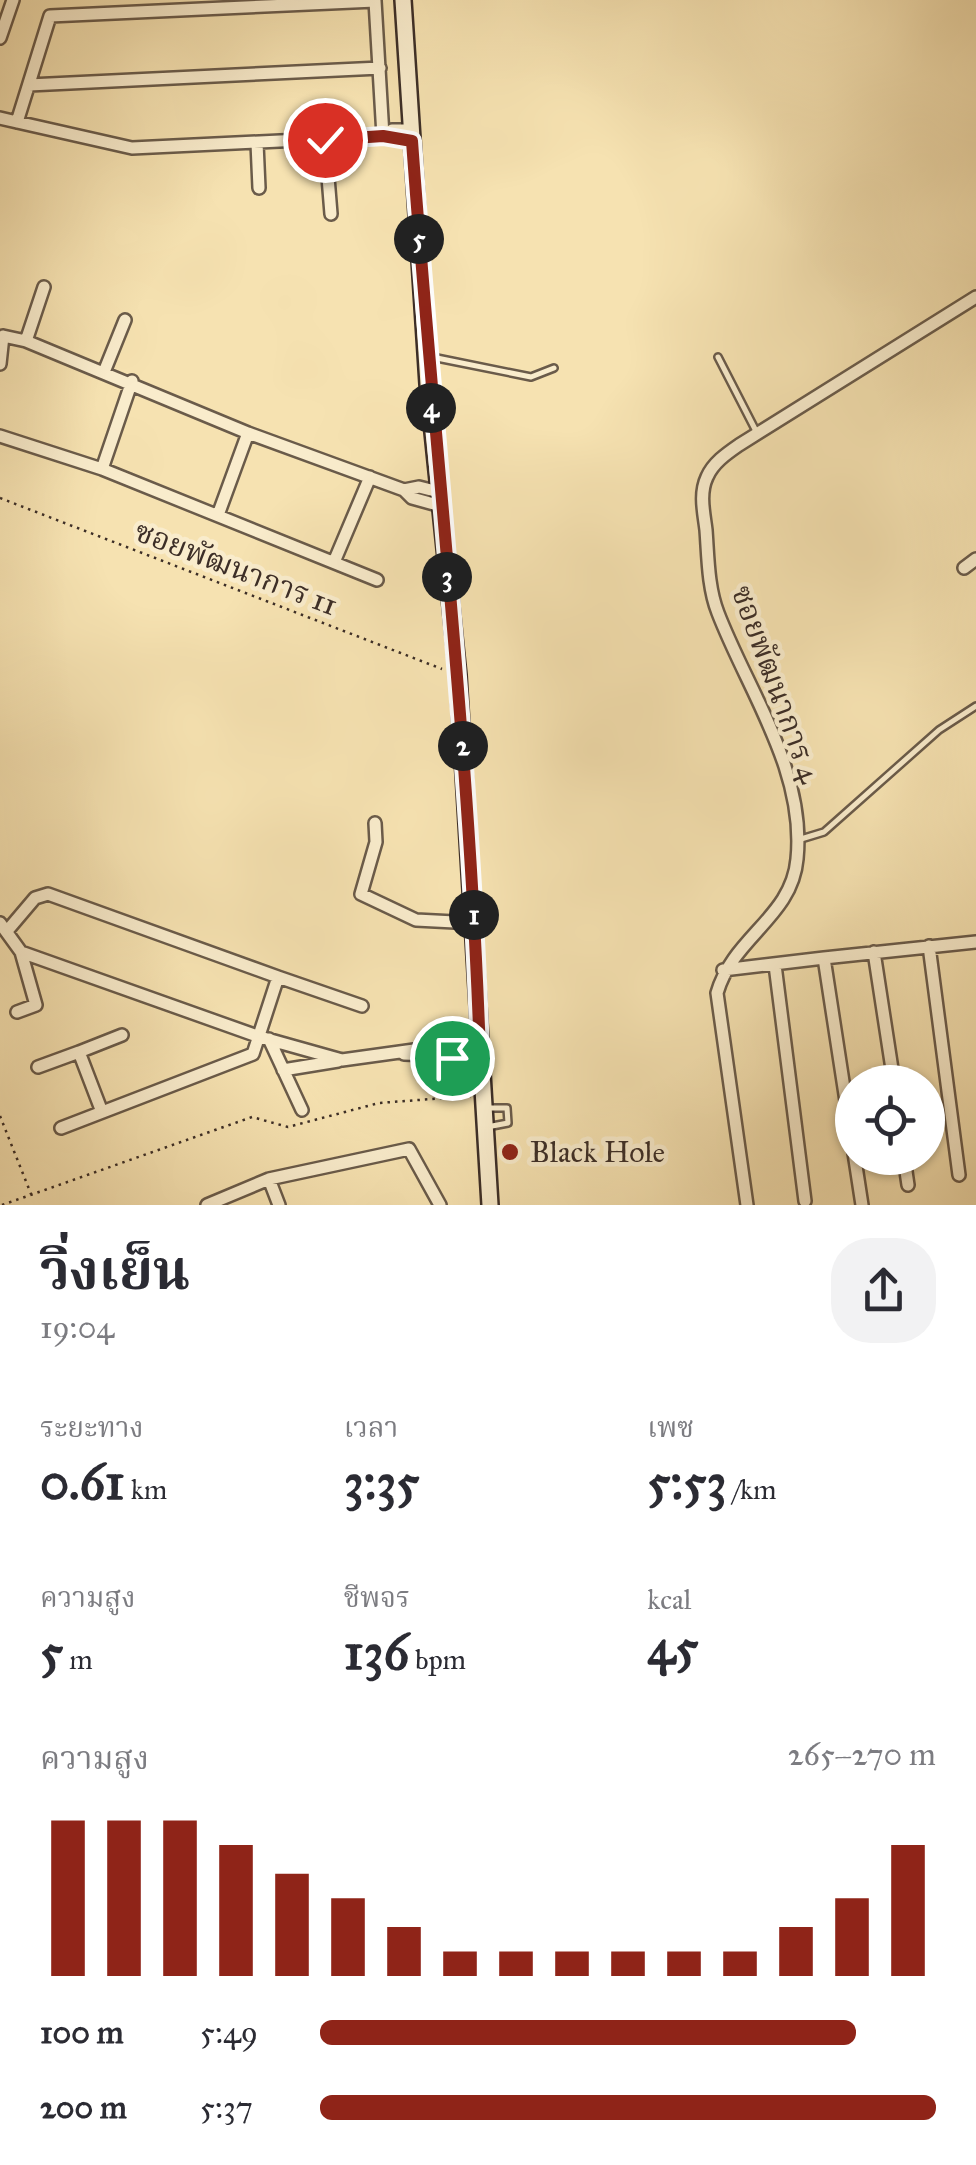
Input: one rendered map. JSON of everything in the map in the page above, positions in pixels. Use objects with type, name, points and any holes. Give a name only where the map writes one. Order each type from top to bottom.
[{"type":"street","points":[[0,38],[13,0]]},
{"type":"street","points":[[403,0],[427,356],[458,675],[490,1205]]},
{"type":"street","points":[[18,122],[50,16],[375,1],[383,136]]},
{"type":"street","points":[[29,85],[380,68]]},
{"type":"street","points":[[0,118],[132,148],[383,136],[392,130],[411,135]]},
{"type":"street","points":[[325,140],[331,214]]},
{"type":"street","points":[[257,143],[259,188]]},
{"type":"street","points":[[26,341],[44,287]]},
{"type":"street","name":"ซอยพัฒนาการ 4","points":[[724,970],[790,891],[798,818],[771,728],[716,610],[704,510],[707,476],[718,461],[756,433],[976,297]]},
{"type":"street","points":[[104,372],[124,320]]},
{"type":"street","points":[[0,364],[3,336],[26,341],[132,381],[248,433],[404,490],[419,487],[440,499]]},
{"type":"street","points":[[102,470],[132,381]]},
{"type":"street","points":[[218,515],[248,433]]},
{"type":"street","points":[[0,436],[102,470],[377,580]]},
{"type":"street","points":[[334,562],[370,477]]},
{"type":"street","points":[[964,568],[976,559]]},
{"type":"street","points":[[375,823],[376,842],[361,894],[416,920],[474,923]]},
{"type":"street","points":[[17,1012],[36,1005],[21,952],[3,927],[34,898],[48,894],[362,1006]]},
{"type":"street","points":[[747,1205],[718,1029],[716,993],[724,970],[976,942]]},
{"type":"street","points":[[928,946],[959,1176]]},
{"type":"street","points":[[21,952],[265,1038],[342,1060]]},
{"type":"street","points":[[874,952],[891,1065]]},
{"type":"street","points":[[824,958],[862,1205]]},
{"type":"street","points":[[775,965],[805,1201]]},
{"type":"street","points":[[61,1128],[253,1054],[265,1038],[278,977]]},
{"type":"street","points":[[38,1068],[122,1035]]},
{"type":"street","points":[[265,1038],[302,1110]]},
{"type":"street","points":[[284,1070],[342,1060],[479,1049]]},
{"type":"street","points":[[80,1052],[102,1112]]},
{"type":"street","points":[[207,1205],[270,1180],[409,1148],[440,1205]]},
{"type":"street","points":[[906,1175],[908,1186]]},
{"type":"street","points":[[270,1180],[280,1205]]},
{"type":"lane","points":[[427,356],[531,377],[554,368]]},
{"type":"lane","points":[[718,357],[756,433]]},
{"type":"lane","points":[[798,840],[824,832],[939,730],[976,706]]},
{"type":"lane","points":[[483,1102],[507,1108],[508,1124],[484,1128]]},
{"type":"path","name":"ซอยพัฒนาการ 11","points":[[0,498],[458,675]]},
{"type":"path","points":[[2,1205],[252,1117],[288,1126],[379,1104],[483,1102]]},
{"type":"path","points":[[0,1116],[31,1195]]},
{"type":"place","name":"Black Hole","points":[[510,1152]]},
{"type":"route","points":[[325,140],[383,136],[412,141],[428,384],[458,675],[480,1056],[452,1058]]}]
